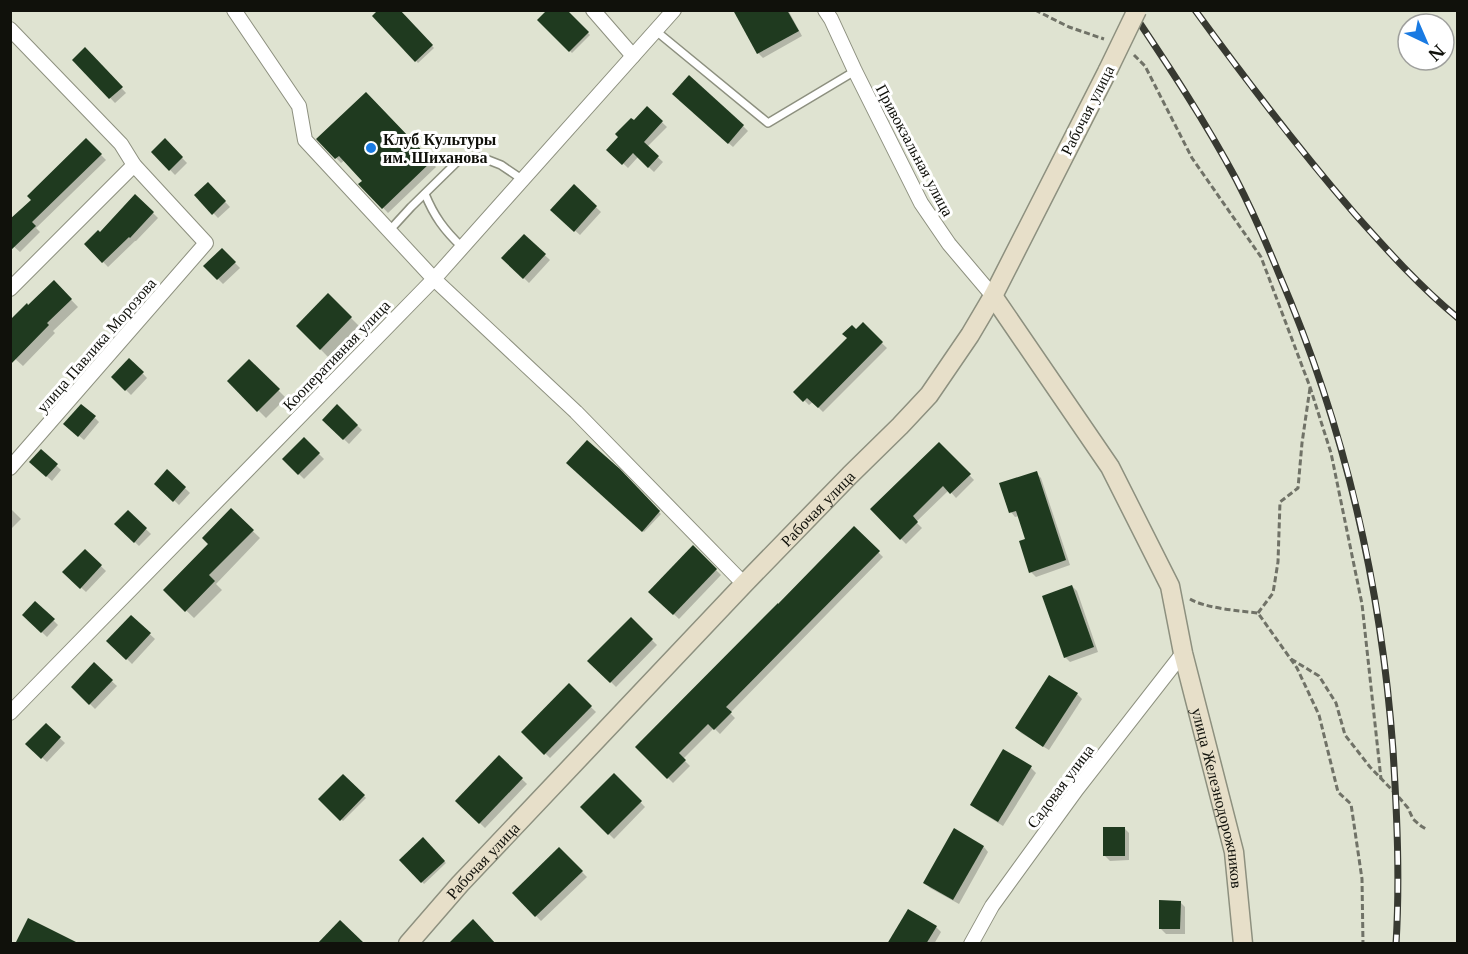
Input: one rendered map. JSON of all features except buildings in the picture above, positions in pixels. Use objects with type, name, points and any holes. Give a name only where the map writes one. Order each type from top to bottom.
[{"type":"street","points":[[234,10],[299,106],[305,140],[434,279],[576,412],[744,584]]},
{"type":"street","points":[[593,10],[633,56]]},
{"type":"street","name":"Кооперативная улица","points":[[10,712],[434,279],[674,10]]},
{"type":"street","name":"Привокзальная улица","points":[[825,10],[921,204],[949,244],[993,296]]},
{"type":"street","name":"Рабочая улица","points":[[408,944],[459,884],[744,584],[929,395],[970,335],[993,296],[1137,10]]},
{"type":"street","points":[[10,29],[121,144],[134,165],[10,289]]},
{"type":"street","name":"улица Павлика Морозова","points":[[10,468],[206,243],[134,165]]},
{"type":"street","name":"улица Железнодорожников","points":[[993,296],[1110,467],[1170,586],[1183,653],[1234,852],[1243,944]]},
{"type":"street","name":"Садовая улица","points":[[971,944],[992,906],[1064,807],[1183,653]]},
{"type":"lane","points":[[656,31],[768,123],[855,71]]},
{"type":"lane","points":[[389,231],[460,159],[478,156],[501,165],[523,180]]},
{"type":"lane","points":[[424,194],[443,228],[462,247]]},
{"type":"path","points":[[1035,10],[1069,27],[1108,40]]},
{"type":"path","points":[[1132,53],[1145,66],[1192,158],[1261,257],[1310,387],[1331,453],[1362,604],[1381,779]]},
{"type":"path","points":[[1258,613],[1273,593],[1278,562],[1280,502],[1299,488],[1302,443],[1310,387]]},
{"type":"path","points":[[1170,586],[1196,603],[1258,613],[1297,668],[1319,715],[1338,792],[1351,804],[1362,879],[1363,944]]},
{"type":"path","points":[[1290,658],[1319,676],[1336,703],[1345,735],[1370,767],[1408,808],[1413,819],[1426,829]]},
{"type":"railway","points":[[1131,10],[1199,115],[1248,202],[1302,332],[1341,448],[1369,566],[1387,688],[1397,823],[1396,944]]},
{"type":"railway","points":[[1195,10],[1233,62],[1354,213],[1417,281],[1458,318]]},
{"type":"place","name":"Клуб Культуры им. Шиханова","points":[[371,148]]}]
